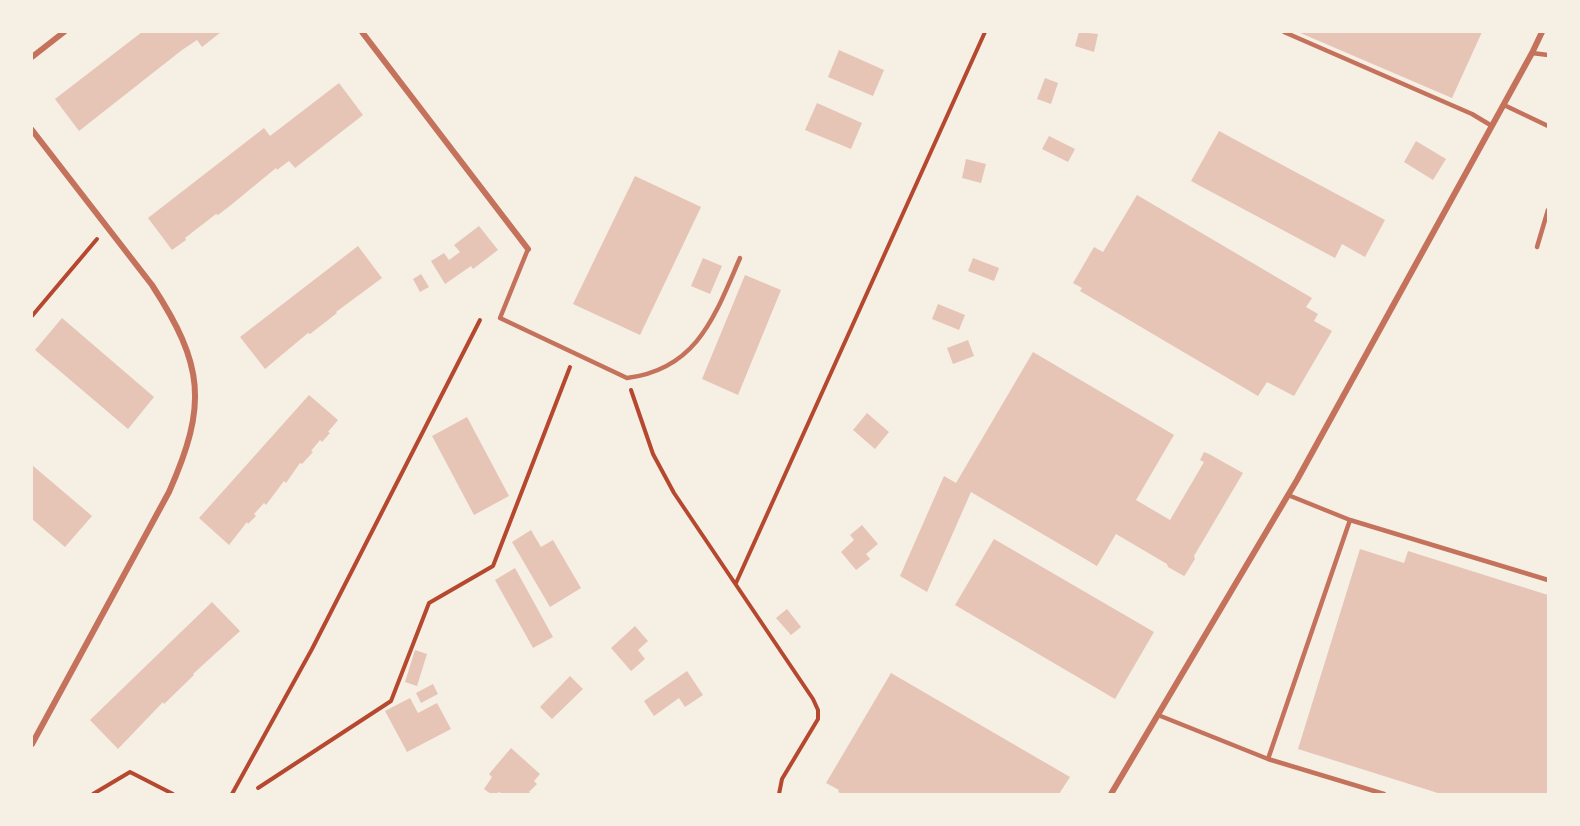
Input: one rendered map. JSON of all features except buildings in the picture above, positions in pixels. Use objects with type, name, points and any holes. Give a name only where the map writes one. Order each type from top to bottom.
[{"type":"street","points":[[32,57],[64,32]]},
{"type":"street","points":[[362,32],[528,249]]},
{"type":"street","points":[[1111,795],[1288,495],[1542,32]]},
{"type":"street","points":[[32,130],[152,285],[170,312],[185,343],[195,377],[196,401],[184,458],[169,492],[32,744]]},
{"type":"lane","points":[[1284,32],[1472,114],[1492,126]]},
{"type":"lane","points":[[1532,53],[1548,55]]},
{"type":"lane","points":[[1504,105],[1548,126]]},
{"type":"lane","points":[[1537,247],[1548,210]]},
{"type":"lane","points":[[528,249],[500,318],[627,378],[646,375],[665,367],[699,339],[710,324],[740,258]]},
{"type":"lane","points":[[1288,495],[1350,520],[1548,580]]},
{"type":"lane","points":[[1268,759],[1350,520]]},
{"type":"lane","points":[[1158,715],[1268,759],[1384,795]]},
{"type":"path","points":[[736,583],[985,32]]},
{"type":"path","points":[[32,316],[107,226]]},
{"type":"path","points":[[232,795],[312,649],[480,320]]},
{"type":"path","points":[[258,788],[392,701],[429,603],[493,566],[575,354]]},
{"type":"path","points":[[627,378],[640,421],[674,493],[813,699],[818,710],[818,719],[782,779],[779,795]]},
{"type":"path","points":[[93,795],[130,772],[173,795]]}]
